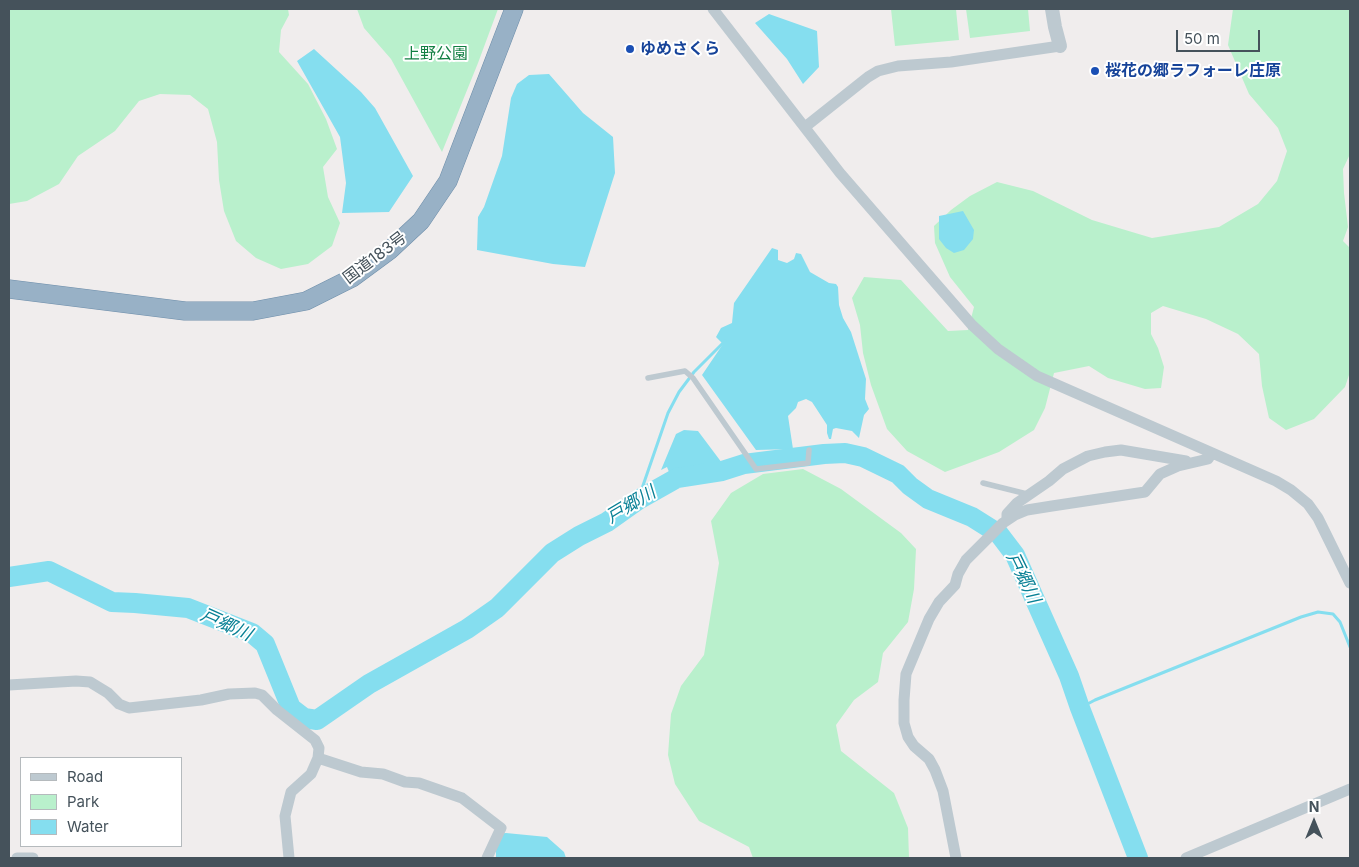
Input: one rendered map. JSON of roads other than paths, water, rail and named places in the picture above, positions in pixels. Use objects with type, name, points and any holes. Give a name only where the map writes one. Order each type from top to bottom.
[{"type":"highway","name":"国道183号","points":[[9,289],[185,311],[253,312],[306,301],[352,278],[390,250],[421,221],[448,181],[514,9]]},
{"type":"street","points":[[713,9],[840,174],[972,325],[998,349],[1037,376],[1276,481],[1301,498],[1312,510],[1324,527],[1350,582]]},
{"type":"street","points":[[805,127],[868,76],[888,68],[951,62],[1060,46],[1052,9]]},
{"type":"street","points":[[1007,520],[1007,514],[1010,509],[1049,482],[1063,469],[1088,456],[1121,450],[1193,462]]},
{"type":"street","points":[[956,858],[942,791],[935,770],[929,759],[914,746],[908,737],[904,723],[906,674],[929,619],[939,602],[955,585],[958,574],[966,560],[1007,520],[1027,510],[1146,492],[1160,474],[1178,466],[1208,459],[1212,453]]},
{"type":"street","points":[[9,685],[76,681],[90,682],[99,686],[119,704],[129,708],[191,702],[229,694],[255,693],[262,695],[284,716],[315,740],[319,748],[318,758],[311,774],[291,792],[285,816],[289,858]]},
{"type":"street","points":[[318,758],[361,772],[383,774],[462,798],[501,828],[487,858]]},
{"type":"street","points":[[1186,858],[1350,790]]},
{"type":"street","points":[[17,858],[33,858]]},
{"type":"lane","points":[[648,378],[685,371],[693,378],[756,469],[808,463],[809,450]]},
{"type":"lane","points":[[983,483],[1029,495]]},
{"type":"water","points":[[769,14],[817,31],[819,67],[803,84],[787,59],[755,23]]},
{"type":"water","points":[[314,49],[361,92],[375,108],[413,176],[389,212],[342,213],[346,183],[340,137],[297,61]]},
{"type":"water","points":[[549,74],[583,113],[613,137],[615,173],[585,267],[553,264],[477,250],[478,217],[484,207],[502,156],[511,98],[517,84],[529,75]]},
{"type":"water","points":[[963,211],[974,230],[973,239],[964,250],[954,253],[946,248],[939,239],[939,216]]},
{"type":"water","points":[[772,248],[778,250],[778,260],[787,263],[794,259],[796,253],[801,254],[810,272],[829,283],[836,284],[838,287],[839,305],[843,318],[851,332],[866,379],[865,399],[869,409],[864,415],[859,438],[852,431],[836,428],[833,429],[831,439],[829,439],[827,425],[812,402],[806,399],[798,402],[796,408],[788,416],[793,449],[756,450],[702,375],[723,344],[716,337],[721,328],[732,323],[734,303]]},
{"type":"water","points":[[684,430],[698,431],[722,463],[703,465],[665,477],[669,472],[667,467],[661,470],[676,434]]},
{"type":"water","points":[[506,833],[547,837],[564,852],[566,858],[496,858],[496,834]]},
{"type":"waterway","points":[[638,500],[668,413],[679,392],[694,372],[725,341]]},
{"type":"waterway","name":"戸郷川","points":[[9,577],[49,571],[112,602],[188,608],[252,633],[265,644],[291,708],[304,718],[317,720],[369,684],[467,629],[497,608],[552,553],[579,536],[607,522],[638,500],[677,478],[722,471],[744,464],[824,454],[845,453],[863,457],[898,474],[910,486],[928,499],[972,517],[999,534],[1015,555],[1069,676],[1138,858]]},
{"type":"waterway","points":[[1080,708],[1095,700],[1301,617],[1318,612],[1333,614],[1340,622],[1350,647]]},
{"type":"place","name":"ゆめさくら","points":[[630,49]]},
{"type":"place","name":"桜花の郷ラフォーレ庄原","points":[[1095,71]]},
{"type":"park label","name":"上野公園","points":[[436,54]]}]
